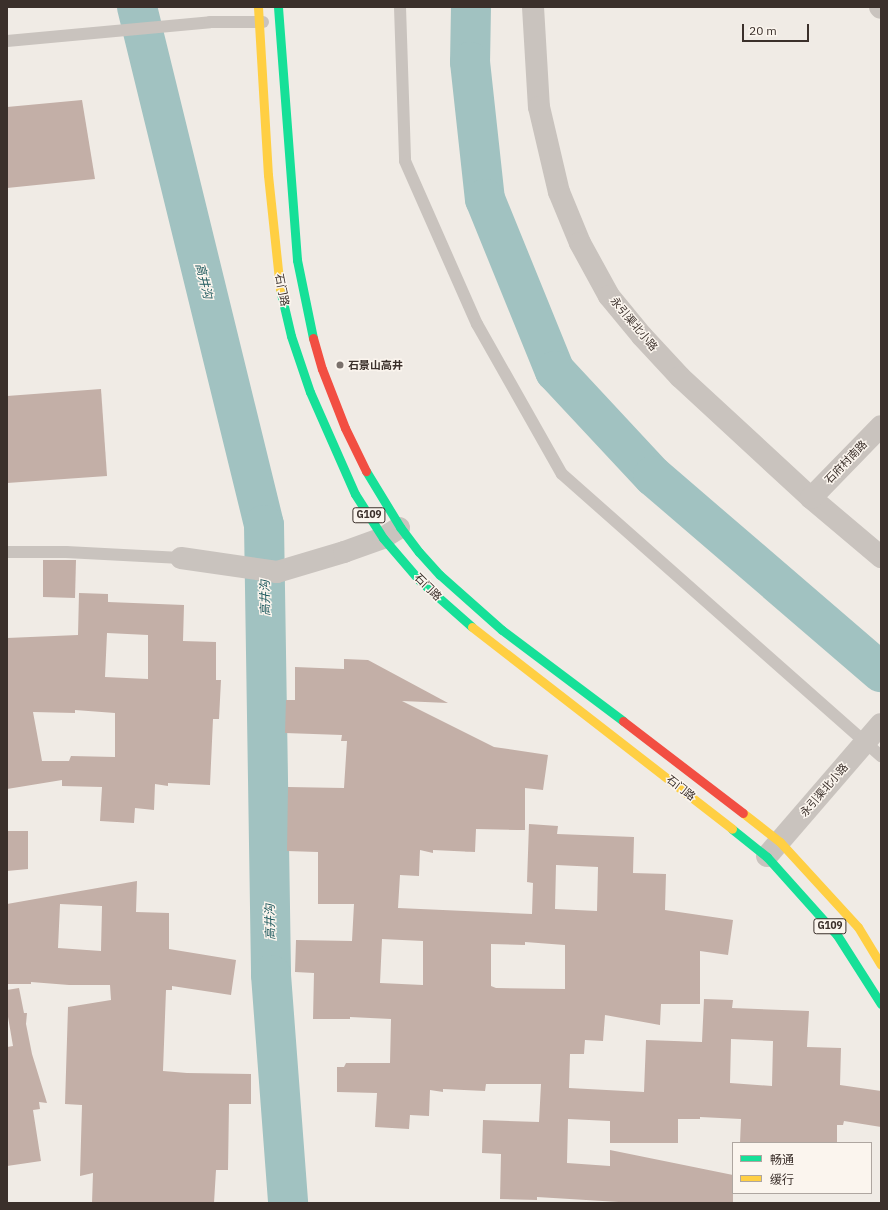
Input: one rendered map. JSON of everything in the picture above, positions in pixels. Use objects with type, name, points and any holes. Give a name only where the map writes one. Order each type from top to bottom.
[{"type":"highway","name":"石门路","points":[[258,7],[272,216],[278,279],[291,336],[310,392],[355,494],[392,532],[418,552],[440,575],[502,630],[699,778],[773,849],[858,927],[881,964]]},
{"type":"highway","name":"石门路","points":[[278,7],[297,260],[310,328],[322,369],[345,428],[374,486],[392,532],[420,581],[464,621],[520,666],[613,735],[773,849],[838,935],[881,1004]]},
{"type":"street","name":"永引渠北小路","points":[[533,7],[539,107],[559,192],[580,243],[606,289],[642,336],[680,377],[811,498],[881,557]]},
{"type":"street","name":"石府村南路","points":[[811,498],[881,426]]},
{"type":"street","points":[[181,558],[276,572],[320,560],[392,532]]},
{"type":"street","name":"永引渠北小路","points":[[773,849],[873,749],[881,724]]},
{"type":"lane","points":[[400,7],[405,161],[477,324],[562,474],[873,749]]},
{"type":"lane","points":[[7,41],[198,24],[258,22],[279,23]]},
{"type":"lane","points":[[7,552],[66,552],[181,558]]},
{"type":"building","points":[[82,100],[95,179],[7,188],[7,107]]},
{"type":"building","points":[[101,389],[107,476],[7,483],[7,396]]},
{"type":"building","points":[[43,560],[76,560],[75,598],[43,597]]},
{"type":"building","points":[[79,593],[108,594],[108,602],[184,605],[183,641],[216,642],[216,680],[221,680],[219,719],[213,719],[210,785],[168,783],[168,786],[155,784],[154,810],[135,808],[134,823],[100,821],[102,787],[62,786],[62,780],[7,789],[7,638],[78,635]],"holes":[[[107,633],[148,635],[148,679],[105,677]],[[75,710],[115,713],[115,757],[71,756],[69,761],[42,761],[33,712],[75,713]]]},
{"type":"building","points":[[344,659],[368,660],[448,703],[402,701],[494,747],[548,755],[543,790],[525,788],[525,830],[476,829],[475,852],[433,850],[433,853],[420,850],[419,876],[400,875],[398,908],[532,914],[533,883],[527,882],[529,824],[558,826],[557,834],[634,837],[633,873],[666,874],[665,910],[733,920],[728,955],[700,951],[700,1004],[661,1004],[660,1025],[605,1015],[603,1041],[585,1040],[584,1054],[570,1054],[569,1088],[644,1092],[646,1040],[702,1042],[704,999],[733,1000],[732,1008],[809,1011],[807,1047],[841,1048],[840,1085],[881,1091],[881,1127],[844,1121],[843,1125],[837,1125],[837,1142],[740,1142],[741,1119],[700,1117],[700,1119],[678,1119],[678,1143],[610,1143],[610,1121],[568,1119],[567,1163],[610,1166],[610,1150],[732,1175],[733,1202],[635,1203],[537,1197],[537,1200],[500,1199],[501,1154],[482,1153],[483,1120],[539,1122],[541,1084],[486,1084],[485,1091],[443,1089],[443,1092],[430,1090],[429,1116],[410,1115],[409,1129],[375,1127],[377,1093],[337,1092],[337,1067],[344,1067],[346,1063],[390,1063],[391,1019],[350,1017],[350,1019],[313,1019],[314,973],[295,972],[296,940],[352,941],[354,904],[318,904],[318,852],[287,851],[288,787],[344,788],[347,741],[341,741],[342,735],[285,733],[286,700],[295,700],[295,667],[344,669]],"holes":[[[556,865],[598,867],[597,911],[555,909]],[[382,939],[423,941],[423,985],[380,983]],[[525,942],[565,945],[565,989],[496,988],[491,986],[491,944],[525,945]],[[731,1039],[773,1041],[772,1086],[730,1083]]]},
{"type":"building","points":[[7,831],[28,831],[28,869],[7,871]]},
{"type":"building","points":[[137,881],[136,912],[169,913],[169,949],[236,960],[231,995],[172,986],[172,990],[166,990],[163,1071],[251,1074],[251,1104],[229,1104],[228,1170],[216,1170],[214,1203],[92,1203],[93,1173],[80,1176],[82,1105],[65,1104],[68,1007],[111,1000],[110,985],[69,985],[31,982],[31,984],[7,984],[7,904]],"holes":[[[60,904],[102,906],[101,951],[58,948]]]},
{"type":"building","points":[[19,988],[24,1013],[27,1013],[26,1024],[32,1054],[47,1103],[39,1102],[40,1109],[33,1110],[41,1161],[7,1166],[7,1047],[13,1046],[7,1011],[7,990]]},
{"type":"waterway","name":"高井沟","points":[[137,7],[264,525],[271,975],[288,1203]]},
{"type":"waterway","points":[[471,7],[470,62],[485,199],[555,371],[653,476],[881,672]]},
{"type":"traffic: fast","points":[[278,7],[297,260],[313,338]]},
{"type":"traffic: fast","points":[[280,289],[291,336],[310,392],[355,494],[383,538],[420,581],[472,627]]},
{"type":"traffic: fast","points":[[366,471],[400,527],[419,552],[440,575],[502,630],[623,721]]},
{"type":"traffic: fast","points":[[732,829],[767,857],[837,935],[881,1004]]},
{"type":"traffic: slow","points":[[258,7],[268,175],[280,289]]},
{"type":"traffic: slow","points":[[472,627],[732,829]]},
{"type":"traffic: slow","points":[[743,813],[780,842],[858,927],[881,965]]},
{"type":"traffic: jam","points":[[313,338],[322,369],[345,428],[366,471]]},
{"type":"traffic: jam","points":[[623,721],[743,813]]},
{"type":"place","name":"石景山高井","points":[[340,365]]}]
